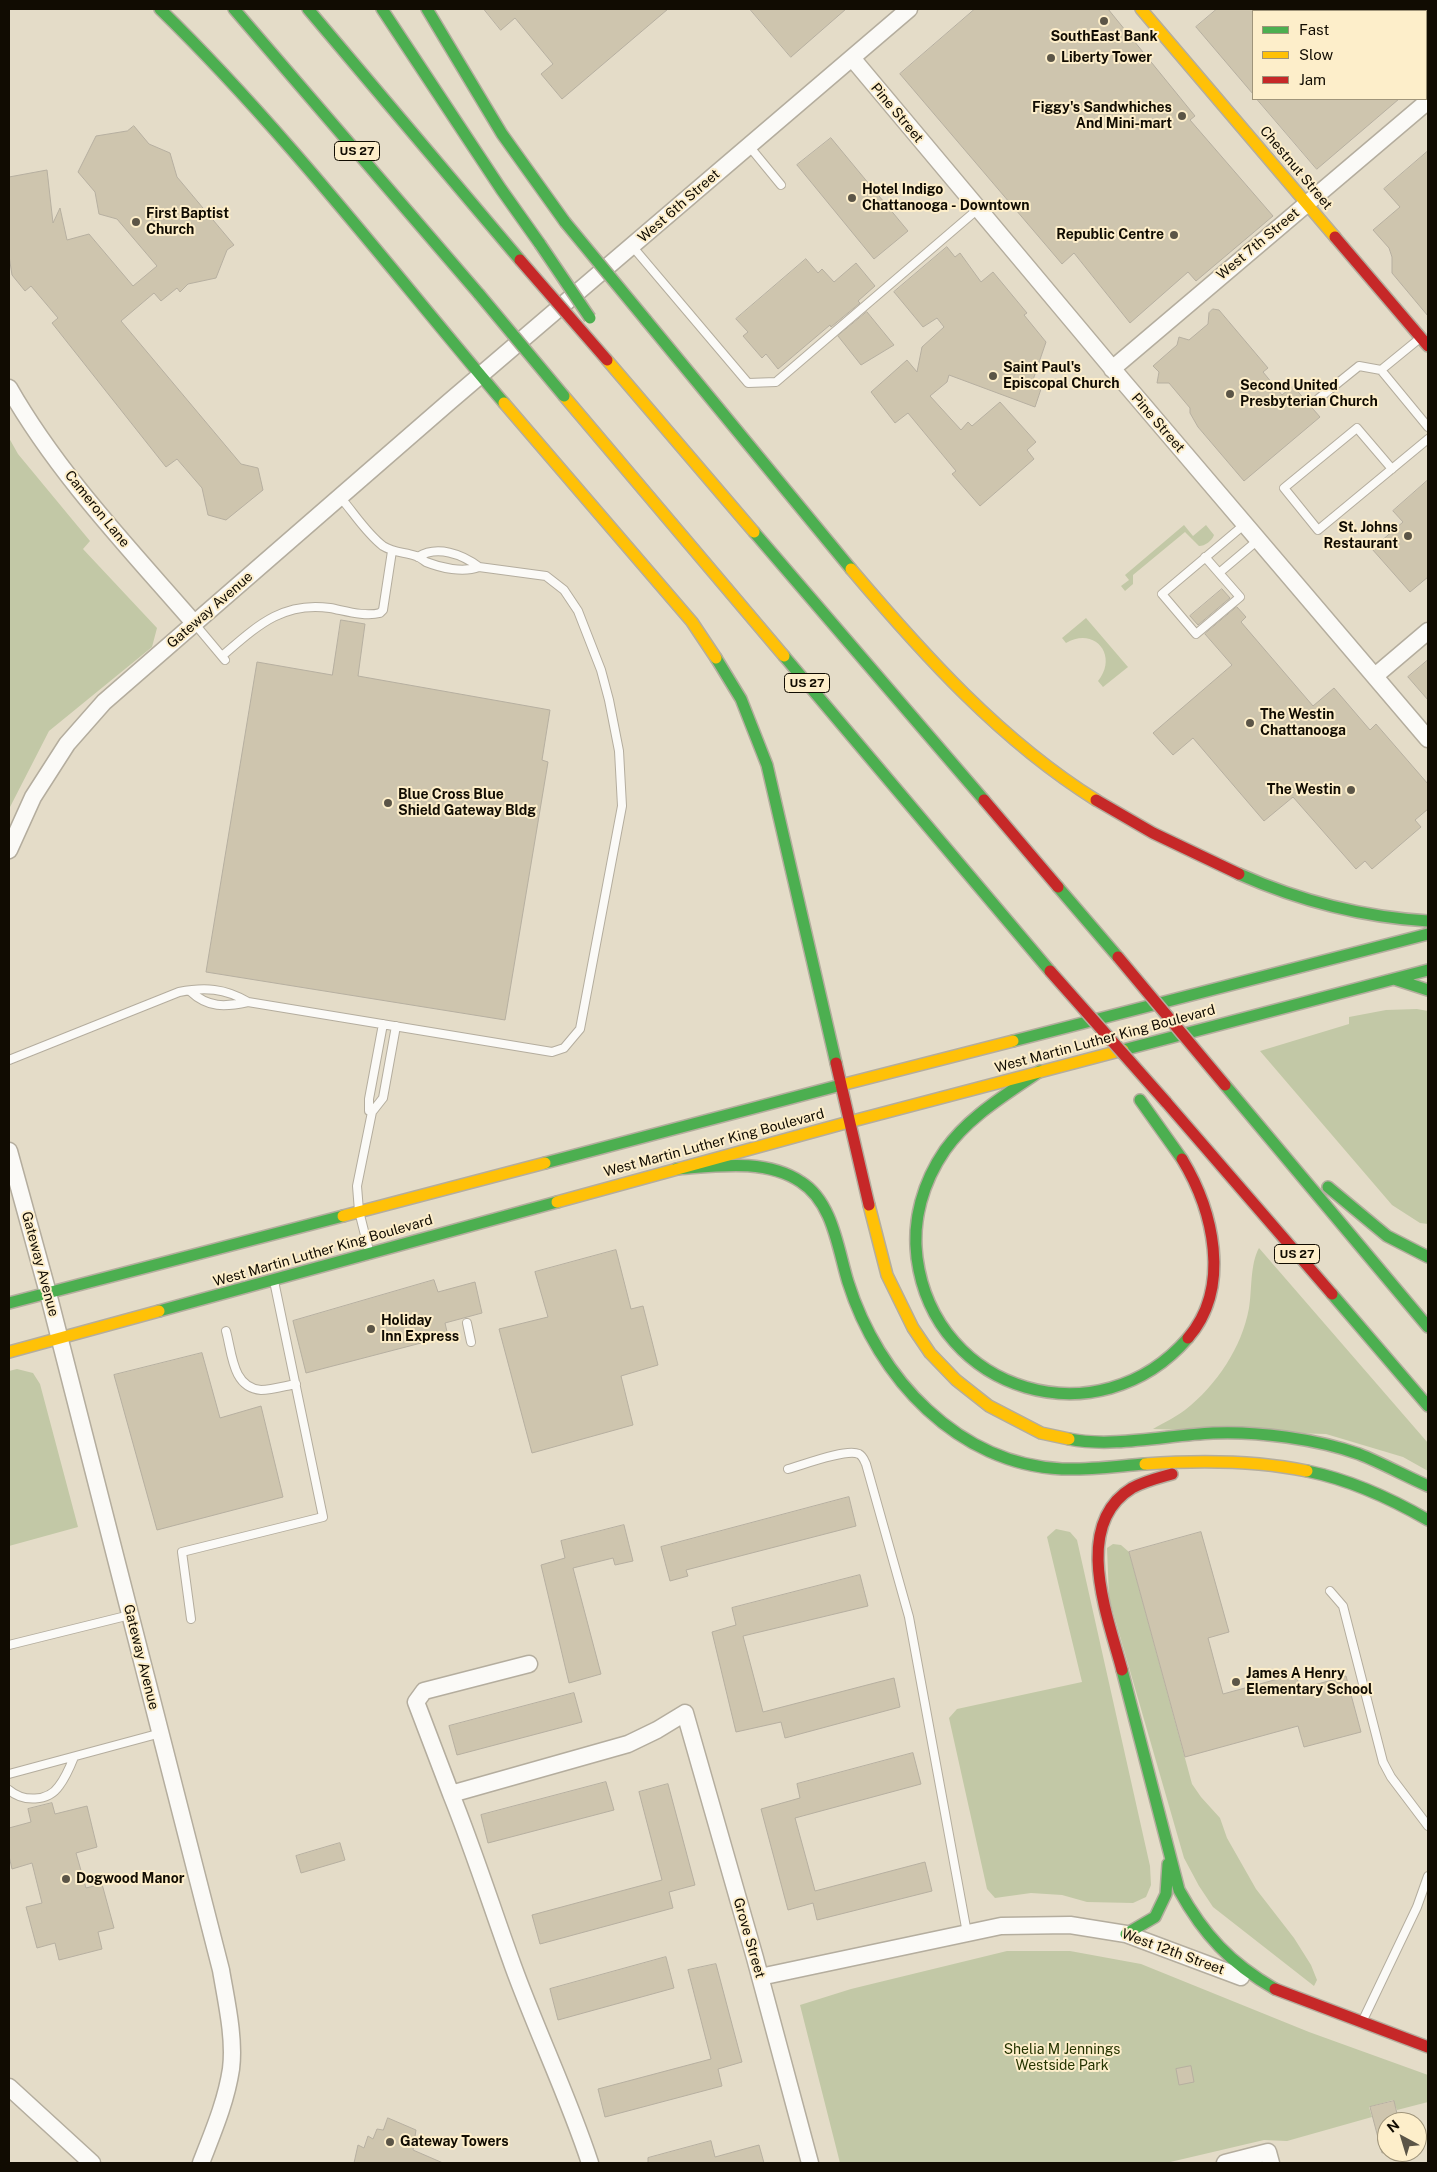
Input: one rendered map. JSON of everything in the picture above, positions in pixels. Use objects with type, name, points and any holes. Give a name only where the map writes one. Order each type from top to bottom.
[{"type":"main road","points":[[160,9],[228,77],[289,146],[480,376],[692,622],[722,666],[741,700],[767,765],[849,1122],[887,1275],[913,1328],[930,1353],[956,1380],[989,1406],[1041,1433],[1080,1441],[1129,1440],[1214,1432],[1263,1435],[1311,1442],[1358,1454],[1428,1486]]},
{"type":"main road","name":"US 27","points":[[234,9],[479,294],[1050,971],[1166,1102],[1428,1406]]},
{"type":"main road","points":[[308,9],[520,260],[610,356],[640,399],[1118,956],[1428,1327]]},
{"type":"main road","points":[[382,9],[501,189],[600,333],[610,356]]},
{"type":"main road","points":[[427,9],[502,134],[565,222],[847,564],[953,682],[1003,730],[1046,765],[1125,818],[1193,853],[1276,891],[1323,907],[1358,914],[1428,921]]},
{"type":"main road","name":"Chestnut Street","points":[[1141,9],[1425,342]]},
{"type":"main road","name":"West Martin Luther King Boulevard","points":[[9,1303],[841,1085],[1428,934]]},
{"type":"main road","name":"West Martin Luther King Boulevard","points":[[9,1352],[274,1281],[849,1122],[1428,970]]},
{"type":"main road","points":[[1050,971],[1117,1068]]},
{"type":"main road","points":[[1394,979],[1428,990]]},
{"type":"main road","points":[[1040,1071],[979,1114],[946,1146],[924,1187],[915,1232],[919,1278],[930,1307],[946,1332],[963,1351],[985,1369],[1010,1382],[1064,1394],[1090,1393],[1122,1384],[1152,1368],[1178,1350],[1191,1334],[1202,1314],[1213,1282],[1214,1246],[1208,1215],[1196,1182],[1171,1142],[1137,1096]]},
{"type":"main road","points":[[1225,1085],[1306,1167],[1374,1227],[1396,1242],[1428,1257]]},
{"type":"main road","points":[[676,1169],[715,1166],[755,1166],[789,1175],[812,1191],[825,1210],[853,1295],[870,1333],[895,1374],[910,1394],[932,1415],[953,1432],[992,1454],[1017,1463],[1043,1468],[1062,1469],[1197,1461],[1281,1466],[1354,1483],[1402,1505],[1428,1520]]},
{"type":"main road","points":[[1275,1990],[1249,1975],[1231,1961],[1209,1938],[1190,1912],[1179,1890],[1168,1854],[1101,1590],[1096,1557],[1097,1540],[1102,1524],[1112,1508],[1122,1495],[1147,1480],[1184,1471],[1225,1467],[1281,1466]]},
{"type":"main road","points":[[1126,1934],[1155,1917],[1166,1894],[1168,1854]]},
{"type":"main road","name":"West 12th Street","points":[[1275,1990],[1428,2047]]},
{"type":"street","name":"West 6th Street","points":[[449,402],[910,9]]},
{"type":"street","name":"Pine Street","points":[[852,58],[1112,369],[1428,739]]},
{"type":"street","name":"West 7th Street","points":[[1112,369],[1428,101]]},
{"type":"street","name":"Cameron Lane","points":[[9,388],[27,420],[100,515],[194,623]]},
{"type":"street","name":"Gateway Avenue","points":[[9,850],[33,797],[67,744],[104,702],[449,402]]},
{"type":"street","points":[[1375,676],[1428,631]]},
{"type":"street","name":"Gateway Avenue","points":[[9,1151],[60,1339],[221,1970],[230,2026],[231,2067],[221,2114],[201,2163]]},
{"type":"street","points":[[529,1664],[424,1691],[416,1702],[473,1849],[513,1966],[579,2130],[590,2163]]},
{"type":"street","name":"Grove Street","points":[[451,1794],[628,1744],[657,1730],[684,1713],[760,1977],[810,2163]]},
{"type":"street","name":"West 12th Street","points":[[760,1977],[1001,1926],[1070,1925],[1126,1934],[1275,1990]]},
{"type":"street","points":[[9,2087],[92,2163]]},
{"type":"street","points":[[1225,2163],[1270,2158]]},
{"type":"lane","points":[[749,146],[781,185]]},
{"type":"lane","points":[[632,246],[748,383],[776,382],[978,209]]},
{"type":"lane","points":[[1381,370],[1425,342]]},
{"type":"lane","points":[[1318,399],[1359,366],[1381,370],[1428,427]]},
{"type":"lane","points":[[1392,470],[1357,428],[1284,488],[1318,530],[1392,470],[1428,439]]},
{"type":"lane","points":[[190,991],[203,1002],[224,1006],[248,1002],[552,1052],[564,1048],[573,1040],[580,1029],[622,806],[619,751],[609,700],[601,670],[578,611],[564,590],[546,576],[479,567],[463,570],[433,564],[418,557],[392,551],[382,545],[368,532],[340,497]]},
{"type":"lane","points":[[1205,557],[1240,597],[1196,634],[1162,594],[1205,557],[1245,524]]},
{"type":"lane","points":[[1219,573],[1258,540]]},
{"type":"lane","points":[[194,623],[224,658],[251,631],[286,611],[302,607],[323,607],[366,614],[380,613],[383,610],[392,551]]},
{"type":"lane","points":[[418,557],[427,551],[438,551],[466,558],[479,567]]},
{"type":"lane","points":[[9,1060],[179,992],[206,988],[232,992],[248,1002]]},
{"type":"lane","points":[[372,1112],[368,1110],[369,1099],[383,1024]]},
{"type":"lane","points":[[370,1254],[359,1211],[357,1186],[372,1112],[383,1098],[396,1026]]},
{"type":"lane","points":[[191,1620],[182,1552],[323,1517],[274,1281]]},
{"type":"lane","points":[[468,1323],[471,1342]]},
{"type":"lane","points":[[226,1331],[238,1379],[246,1386],[260,1390],[296,1384]]},
{"type":"lane","points":[[788,1469],[839,1454],[853,1453],[862,1457],[866,1464],[909,1618],[967,1933]]},
{"type":"lane","points":[[1330,1591],[1343,1606],[1384,1762],[1391,1777],[1428,1826]]},
{"type":"lane","points":[[9,1645],[130,1615]]},
{"type":"lane","points":[[9,1774],[161,1733]]},
{"type":"lane","points":[[9,1790],[22,1798],[32,1799],[51,1794],[58,1788],[74,1757]]},
{"type":"lane","points":[[1362,2022],[1417,1906],[1428,1876]]},
{"type":"green space","points":[[9,438],[18,454],[90,541],[83,549],[157,628],[152,647],[49,731],[9,809]]},
{"type":"green space","points":[[1184,525],[1193,536],[1206,525],[1214,535],[1208,543],[1199,546],[1185,532],[1133,575],[1133,584],[1125,591],[1121,586],[1129,580],[1125,575]]},
{"type":"green space","points":[[1086,618],[1128,667],[1103,687],[1098,681],[1104,671],[1106,662],[1100,646],[1086,638],[1066,643],[1062,638]]},
{"type":"green space","points":[[1417,1009],[1428,1011],[1428,1224],[1420,1223],[1392,1205],[1260,1051],[1349,1024],[1349,1017],[1386,1010]]},
{"type":"green space","points":[[1259,1248],[1428,1443],[1428,1471],[1403,1457],[1326,1434],[1153,1429],[1181,1413],[1197,1400],[1208,1389],[1234,1351],[1246,1323],[1254,1262]]},
{"type":"green space","points":[[17,1369],[33,1373],[40,1384],[78,1527],[9,1546],[9,1371]]},
{"type":"green space","points":[[1056,1529],[1070,1532],[1077,1540],[1150,1866],[1151,1885],[1146,1897],[1133,1903],[1087,1902],[1062,1895],[1031,1893],[995,1898],[987,1889],[949,1718],[957,1709],[1082,1682],[1047,1537]]},
{"type":"green space","points":[[1113,1544],[1121,1545],[1129,1552],[1192,1784],[1220,1818],[1227,1838],[1256,1889],[1294,1938],[1311,1965],[1317,1980],[1314,1986],[1213,1907],[1184,1858],[1109,1598],[1107,1548]]},
{"type":"green space","name":"Shelia M Jennings Westside Park","points":[[1007,1951],[1070,1951],[1141,1964],[1309,2032],[1428,2075],[1428,2102],[1397,2110],[1393,2100],[1369,2107],[1372,2117],[1287,2141],[1264,2140],[1166,2163],[840,2163],[800,2005],[851,1989]]},
{"type":"building","points":[[484,9],[668,9],[562,99],[541,74],[553,64],[515,18],[501,30]]},
{"type":"building","points":[[750,9],[846,9],[791,57]]},
{"type":"building","points":[[975,9],[1108,9],[1195,116],[1190,120],[1273,216],[1196,281],[1188,272],[1130,323],[1074,253],[1062,264],[900,74]]},
{"type":"building","points":[[1217,9],[1253,9],[1252,93],[1196,27]]},
{"type":"building","points":[[1258,100],[1398,100],[1317,169]]},
{"type":"building","points":[[134,126],[149,144],[170,153],[177,177],[234,245],[227,250],[216,278],[188,284],[180,292],[177,288],[161,301],[154,293],[121,321],[241,464],[258,468],[263,490],[226,520],[208,515],[202,488],[177,459],[166,467],[52,323],[58,318],[31,286],[25,291],[12,275],[9,256],[9,177],[47,170],[53,223],[60,208],[67,240],[89,234],[133,286],[157,266],[117,219],[99,214],[95,192],[78,172],[96,136],[127,131]]},
{"type":"building","name":"Hotel Indigo Chattanooga - Downtown","points":[[831,138],[908,231],[874,259],[797,165]]},
{"type":"building","points":[[1428,151],[1428,316],[1392,273],[1392,257],[1389,248],[1373,230],[1400,207],[1384,189]]},
{"type":"building","name":"Saint Paul's Episcopal Church","points":[[947,247],[955,257],[960,253],[981,282],[993,272],[1027,313],[1024,315],[1046,342],[1033,380],[1043,383],[1035,407],[949,375],[947,382],[930,396],[961,430],[968,422],[972,426],[1000,402],[1036,442],[1027,450],[1034,459],[980,506],[952,474],[956,471],[908,413],[895,423],[871,392],[907,360],[917,372],[922,347],[944,327],[937,318],[923,327],[894,292]]},
{"type":"building","points":[[806,259],[818,273],[822,269],[834,282],[856,263],[875,286],[858,301],[860,303],[831,327],[830,325],[778,369],[766,354],[762,358],[743,336],[748,332],[736,319]]},
{"type":"building","name":"Second United Presbyterian Church","points":[[1213,309],[1219,310],[1268,368],[1263,372],[1282,395],[1293,386],[1320,417],[1244,481],[1198,427],[1190,413],[1190,408],[1169,383],[1157,383],[1159,372],[1153,366],[1177,345],[1179,337],[1189,340],[1208,324],[1209,313]]},
{"type":"building","points":[[867,312],[894,345],[861,365],[838,336]]},
{"type":"building","name":"St. Johns Restaurant","points":[[1428,480],[1428,577],[1410,592],[1372,549],[1403,522],[1393,511]]},
{"type":"building","points":[[1222,589],[1230,598],[1198,625],[1190,616]]},
{"type":"building","points":[[1237,607],[1246,617],[1241,622],[1313,706],[1334,688],[1370,730],[1376,724],[1428,784],[1428,809],[1415,820],[1421,827],[1372,869],[1365,861],[1356,869],[1293,797],[1264,821],[1193,738],[1173,755],[1153,733],[1232,665],[1205,634]]},
{"type":"building","name":"Blue Cross Blue Shield Gateway Bldg","points":[[341,620],[365,624],[358,676],[550,710],[542,760],[548,762],[505,1020],[206,972],[257,662],[332,675]]},
{"type":"building","points":[[1428,660],[1428,700],[1408,677]]},
{"type":"building","points":[[616,1250],[631,1309],[643,1306],[658,1365],[621,1376],[633,1425],[532,1453],[499,1329],[548,1317],[535,1272]]},
{"type":"building","name":"Holiday Inn Express","points":[[434,1280],[438,1292],[475,1282],[482,1313],[445,1323],[448,1336],[306,1373],[293,1321]]},
{"type":"building","points":[[202,1353],[220,1418],[261,1406],[283,1497],[157,1530],[114,1375]]},
{"type":"building","points":[[849,1497],[856,1526],[686,1570],[688,1576],[670,1581],[661,1547]]},
{"type":"building","points":[[624,1525],[633,1561],[615,1565],[613,1558],[573,1568],[601,1674],[569,1683],[541,1565],[565,1558],[561,1541]]},
{"type":"building","points":[[1201,1532],[1229,1632],[1208,1638],[1223,1694],[1296,1674],[1300,1689],[1346,1676],[1361,1732],[1304,1747],[1298,1726],[1185,1757],[1129,1552]]},
{"type":"building","points":[[860,1575],[868,1606],[743,1636],[763,1712],[894,1678],[900,1707],[785,1738],[781,1722],[736,1732],[712,1632],[736,1625],[732,1608]]},
{"type":"building","points":[[574,1693],[582,1722],[457,1755],[449,1726]]},
{"type":"building","points":[[913,1753],[921,1784],[795,1818],[815,1891],[925,1862],[932,1891],[817,1920],[813,1903],[788,1910],[761,1809],[800,1798],[797,1784]]},
{"type":"building","points":[[606,1782],[614,1810],[488,1843],[481,1815]]},
{"type":"building","points":[[668,1784],[695,1885],[669,1892],[673,1908],[540,1944],[532,1915],[662,1880],[639,1792]]},
{"type":"building","name":"Dogwood Manor","points":[[52,1803],[55,1814],[87,1806],[97,1847],[76,1853],[86,1888],[102,1884],[114,1928],[98,1932],[102,1949],[59,1960],[55,1943],[37,1948],[26,1907],[42,1903],[32,1863],[12,1869],[9,1856],[9,1828],[31,1822],[28,1809]]},
{"type":"building","points":[[340,1843],[345,1860],[301,1873],[296,1856]]},
{"type":"building","points":[[666,1957],[674,1988],[558,2020],[550,1989]]},
{"type":"building","points":[[716,1964],[742,2062],[718,2069],[722,2086],[605,2117],[598,2089],[711,2059],[688,1970]]},
{"type":"building","points":[[1191,2066],[1194,2082],[1179,2085],[1176,2069]]},
{"type":"building","points":[[1394,2101],[1397,2112],[1377,2112],[1377,2134],[1370,2107]]},
{"type":"building","name":"Gateway Towers","points":[[388,2118],[416,2130],[413,2150],[443,2163],[354,2163],[358,2145],[364,2148],[368,2136],[373,2139],[377,2129],[383,2130]]},
{"type":"building","points":[[711,2141],[715,2157],[759,2145],[764,2163],[648,2163],[648,2158]]},
{"type":"traffic: fast","points":[[160,9],[251,103],[294,152],[504,403]]},
{"type":"traffic: fast","points":[[234,9],[479,294]]},
{"type":"traffic: fast","points":[[308,9],[520,260]]},
{"type":"traffic: fast","points":[[382,9],[501,189],[540,244]]},
{"type":"traffic: fast","points":[[427,9],[502,134],[565,222]]},
{"type":"traffic: fast","points":[[565,222],[646,320]]},
{"type":"traffic: fast","points":[[540,244],[590,318]]},
{"type":"traffic: fast","points":[[479,294],[564,396]]},
{"type":"traffic: fast","points":[[646,320],[851,569]]},
{"type":"traffic: fast","points":[[754,532],[984,800]]},
{"type":"traffic: fast","points":[[784,656],[1050,971]]},
{"type":"traffic: fast","points":[[716,658],[741,699],[767,765],[836,1063]]},
{"type":"traffic: fast","points":[[1239,874],[1262,884],[1331,906],[1379,916],[1428,921]]},
{"type":"traffic: fast","points":[[1058,887],[1118,957]]},
{"type":"traffic: fast","points":[[1013,1041],[1428,934]]},
{"type":"traffic: fast","points":[[1123,1050],[1428,970]]},
{"type":"traffic: fast","points":[[1394,979],[1428,990]]},
{"type":"traffic: fast","points":[[1040,1071],[977,1116],[955,1138],[937,1162],[925,1188],[916,1230],[917,1258],[930,1304],[954,1342],[987,1370],[1026,1387],[1068,1394],[1111,1388],[1152,1370],[1188,1338]]},
{"type":"traffic: fast","points":[[545,1163],[841,1085]]},
{"type":"traffic: fast","points":[[1225,1085],[1428,1327]]},
{"type":"traffic: fast","points":[[1140,1100],[1182,1159]]},
{"type":"traffic: fast","points":[[676,1169],[724,1165],[772,1169],[787,1174],[812,1191],[827,1214],[833,1228],[848,1282],[862,1317],[879,1351],[901,1382],[927,1410],[956,1433],[989,1451],[1024,1463],[1062,1469],[1145,1464]]},
{"type":"traffic: fast","points":[[1328,1187],[1387,1236],[1428,1257]]},
{"type":"traffic: fast","points":[[159,1311],[557,1202]]},
{"type":"traffic: fast","points":[[9,1303],[343,1216]]},
{"type":"traffic: fast","points":[[1332,1294],[1428,1406]]},
{"type":"traffic: fast","points":[[1069,1439],[1122,1442],[1213,1433],[1248,1433],[1287,1437],[1325,1444],[1359,1454],[1428,1486]]},
{"type":"traffic: fast","points":[[1307,1471],[1339,1479],[1370,1491],[1428,1520]]},
{"type":"traffic: fast","points":[[1122,1670],[1179,1890],[1198,1921],[1220,1947],[1245,1969],[1275,1989]]},
{"type":"traffic: fast","points":[[1126,1934],[1155,1917],[1166,1894],[1168,1864]]},
{"type":"traffic: slow","points":[[1141,9],[1335,237]]},
{"type":"traffic: slow","points":[[607,360],[754,532]]},
{"type":"traffic: slow","points":[[564,396],[784,656]]},
{"type":"traffic: slow","points":[[504,403],[692,622],[716,658]]},
{"type":"traffic: slow","points":[[851,569],[906,633],[964,694],[1027,751],[1096,800]]},
{"type":"traffic: slow","points":[[841,1085],[1013,1041]]},
{"type":"traffic: slow","points":[[849,1122],[1123,1050]]},
{"type":"traffic: slow","points":[[557,1202],[849,1122]]},
{"type":"traffic: slow","points":[[343,1216],[545,1163]]},
{"type":"traffic: slow","points":[[869,1205],[887,1275],[913,1328],[930,1353],[956,1380],[989,1406],[1041,1433],[1069,1439]]},
{"type":"traffic: slow","points":[[9,1352],[159,1311]]},
{"type":"traffic: slow","points":[[1145,1464],[1227,1462],[1287,1467],[1307,1471]]},
{"type":"traffic: jam","points":[[1335,237],[1428,346]]},
{"type":"traffic: jam","points":[[520,260],[607,360]]},
{"type":"traffic: jam","points":[[984,800],[1058,887]]},
{"type":"traffic: jam","points":[[1096,800],[1153,833],[1239,874]]},
{"type":"traffic: jam","points":[[1118,957],[1225,1085]]},
{"type":"traffic: jam","points":[[1050,971],[1166,1102]]},
{"type":"traffic: jam","points":[[836,1063],[869,1205]]},
{"type":"traffic: jam","points":[[1166,1102],[1332,1294]]},
{"type":"traffic: jam","points":[[1182,1159],[1193,1179],[1209,1225],[1213,1248],[1214,1272],[1210,1296],[1202,1318],[1188,1338]]},
{"type":"traffic: jam","points":[[1122,1670],[1103,1599],[1099,1573],[1098,1548],[1103,1525],[1113,1504],[1132,1488],[1172,1474]]},
{"type":"traffic: jam","points":[[1275,1989],[1428,2047]]},
{"type":"place","name":"SouthEast Bank","points":[[1104,21]]},
{"type":"place","name":"Liberty Tower","points":[[1051,58]]},
{"type":"place","name":"Figgy's Sandwhiches And Mini-mart","points":[[1182,116]]},
{"type":"place","name":"Hotel Indigo Chattanooga - Downtown","points":[[852,198]]},
{"type":"place","name":"First Baptist Church","points":[[136,222]]},
{"type":"place","name":"Republic Centre","points":[[1174,235]]},
{"type":"place","name":"Saint Paul's Episcopal Church","points":[[993,376]]},
{"type":"place","name":"Second United Presbyterian Church","points":[[1230,394]]},
{"type":"place","name":"St. Johns Restaurant","points":[[1408,536]]},
{"type":"place","name":"The Westin Chattanooga","points":[[1250,723]]},
{"type":"place","name":"The Westin","points":[[1351,790]]},
{"type":"place","name":"Blue Cross Blue Shield Gateway Bldg","points":[[388,803]]},
{"type":"place","name":"Holiday Inn Express","points":[[371,1329]]},
{"type":"place","name":"James A Henry Elementary School","points":[[1236,1682]]},
{"type":"place","name":"Dogwood Manor","points":[[66,1879]]},
{"type":"place","name":"Gateway Towers","points":[[390,2142]]}]
